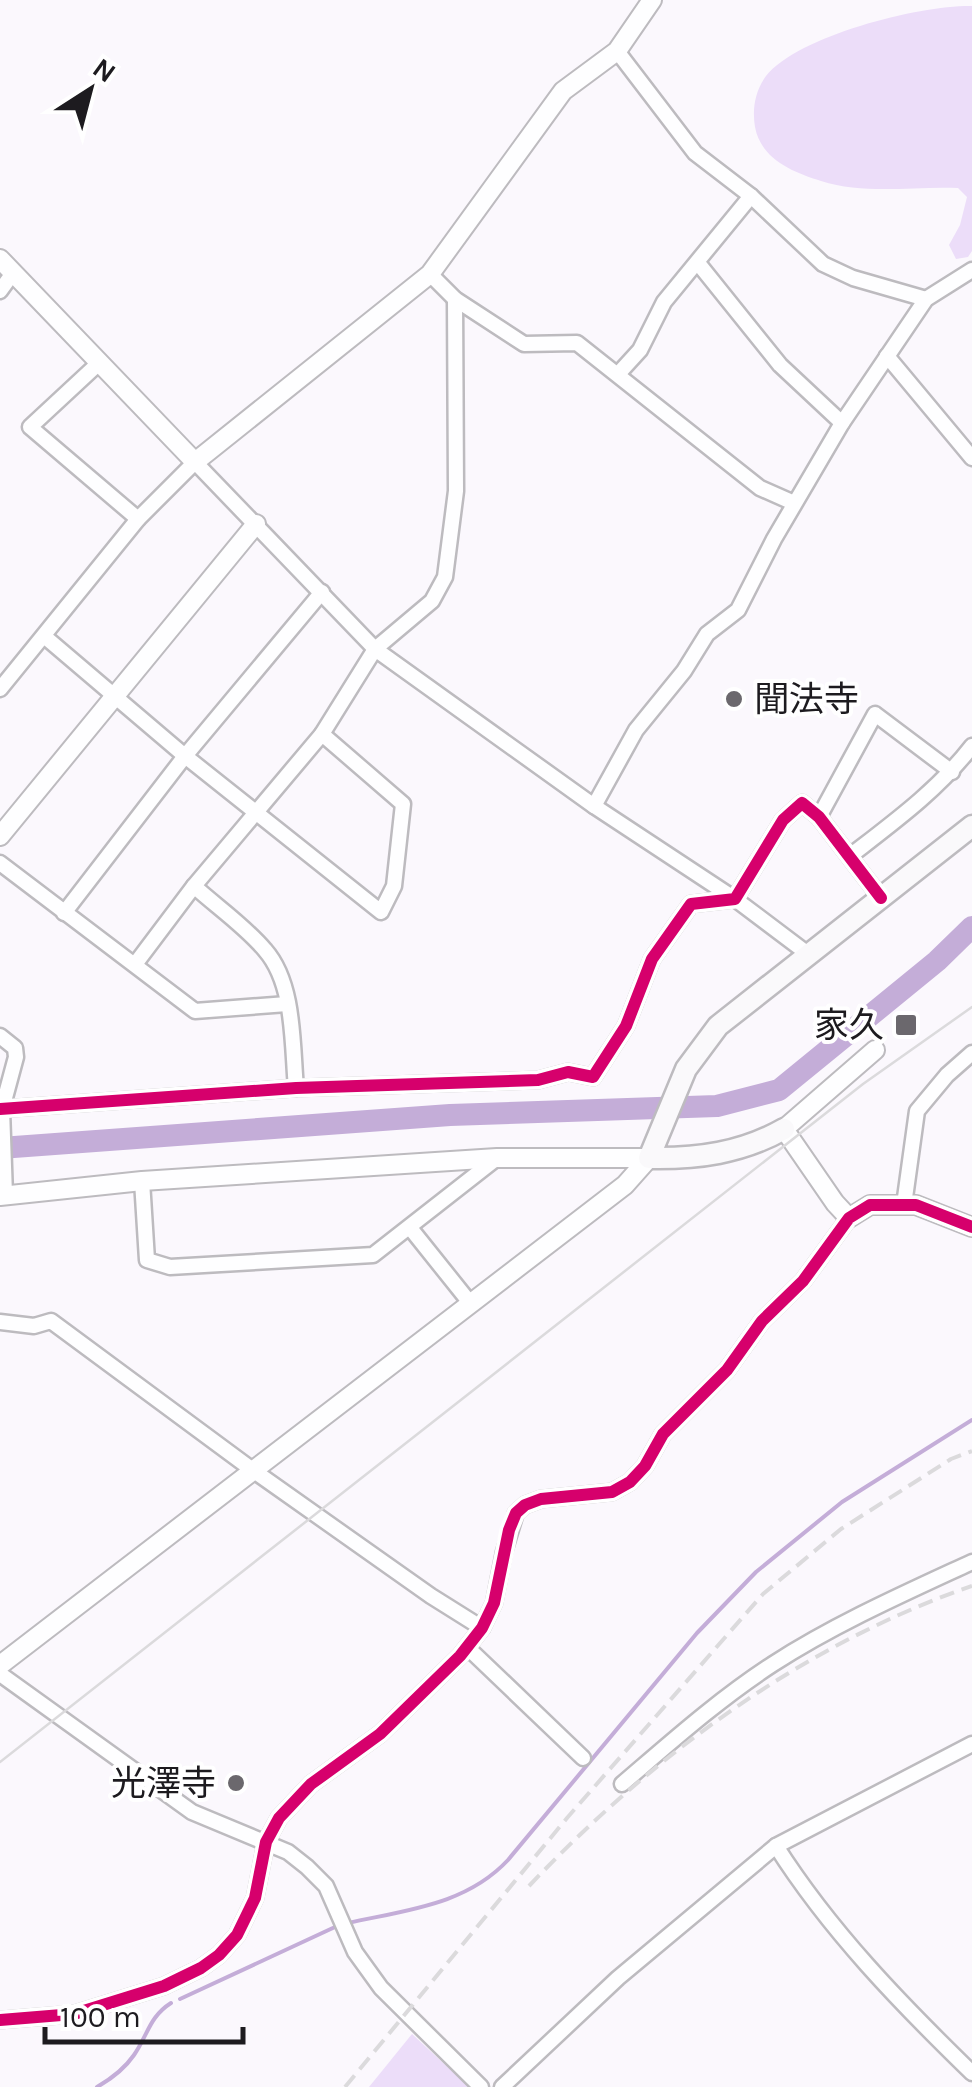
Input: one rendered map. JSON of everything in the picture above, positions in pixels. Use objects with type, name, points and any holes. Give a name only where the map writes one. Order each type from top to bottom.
[{"type":"main road","points":[[784,1129],[734,1151],[678,1158],[653,1148],[692,1058],[718,1026],[972,826]]},
{"type":"street","points":[[0,689],[138,518],[195,462],[430,274],[563,91],[617,51],[652,0]]},
{"type":"street","points":[[617,51],[695,153],[751,196],[823,264],[853,278],[926,299]]},
{"type":"street","points":[[619,374],[640,350],[664,302],[751,196]]},
{"type":"street","points":[[698,263],[780,365],[842,423]]},
{"type":"street","points":[[0,291],[7,266]]},
{"type":"street","points":[[7,266],[375,648],[808,954]]},
{"type":"street","points":[[594,806],[636,730],[684,671],[707,634],[738,610],[794,503],[842,423],[926,299],[972,270]]},
{"type":"street","points":[[430,274],[455,299],[524,344],[577,342],[760,488],[794,503]]},
{"type":"street","points":[[136,963],[194,886],[322,734],[375,648],[432,601],[448,567],[456,492],[455,299]]},
{"type":"street","points":[[887,356],[972,458]]},
{"type":"street","points":[[100,362],[30,427],[138,518]]},
{"type":"street","points":[[0,836],[256,524]]},
{"type":"street","points":[[64,913],[185,756],[322,592]]},
{"type":"street","points":[[44,636],[185,756],[380,912],[394,886],[403,804],[322,734]]},
{"type":"street","points":[[819,818],[875,714],[952,772]]},
{"type":"street","points":[[850,856],[917,805],[952,772],[972,746]]},
{"type":"street","points":[[735,899],[782,820],[802,803],[819,818],[881,898]]},
{"type":"street","points":[[0,863],[195,1010],[287,1004]]},
{"type":"street","points":[[194,886],[266,950],[277,968],[287,1004],[296,1088]]},
{"type":"street","points":[[1,1109],[296,1088],[538,1080],[568,1072],[593,1077],[626,1026],[652,959],[692,904],[735,899]]},
{"type":"street","points":[[0,1036],[14,1048],[16,1057],[1,1109],[3,1196],[142,1182],[653,1148]]},
{"type":"street","points":[[850,1218],[835,1204],[784,1129],[875,1050]]},
{"type":"street","points":[[904,1205],[917,1111],[947,1075],[972,1054]]},
{"type":"street","points":[[0,1665],[625,1185],[653,1148]]},
{"type":"street","points":[[142,1182],[147,1260],[170,1266],[373,1255],[497,1158]]},
{"type":"street","points":[[0,2020],[74,2014],[164,1986],[220,1955],[237,1935],[255,1898],[266,1842],[279,1818],[297,1797],[380,1734],[468,1648],[482,1628],[494,1603],[516,1513],[541,1499],[612,1492],[630,1482],[645,1466],[663,1434],[728,1370],[762,1321],[803,1281],[850,1218],[870,1205],[916,1205],[972,1227]]},
{"type":"street","points":[[410,1228],[471,1304]]},
{"type":"street","points":[[0,1322],[34,1326],[52,1321],[254,1471],[482,1628]]},
{"type":"street","points":[[622,1784],[702,1716],[774,1663],[972,1562]]},
{"type":"street","points":[[468,1648],[583,1758]]},
{"type":"street","points":[[0,1674],[192,1812],[288,1852],[326,1886],[354,1952],[382,1988],[482,2087]]},
{"type":"street","points":[[502,2087],[618,1978],[776,1846],[972,1744]]},
{"type":"street","points":[[776,1846],[805,1892],[899,2002],[972,2073]]},
{"type":"shaded area","points":[[972,6],[972,251],[968,257],[956,259],[949,245],[960,225],[967,197],[958,188],[855,188],[799,173],[779,163],[764,148],[755,127],[754,107],[766,76],[805,48],[893,17]]},
{"type":"shaded area","points":[[412,2034],[469,2087],[369,2087]]},
{"type":"waterway","points":[[0,1148],[450,1115],[717,1106],[779,1090],[937,961],[972,927]]},
{"type":"waterway","points":[[348,1923],[434,1904],[491,1875],[508,1860],[697,1633],[756,1572],[842,1502],[972,1420]]},
{"type":"waterway","points":[[180,1999],[335,1927]]},
{"type":"waterway","points":[[97,2087],[126,2064],[153,2020],[171,2003]]},
{"type":"tram line","points":[[0,1762],[863,1084],[972,1007]]},
{"type":"railway","points":[[345,2087],[567,1818],[763,1594],[841,1529],[951,1459],[972,1451]]},
{"type":"railway","points":[[529,1886],[626,1793],[733,1709],[849,1639],[972,1586]]},
{"type":"cycle path","points":[[0,1109],[296,1088],[538,1080],[568,1072],[593,1077],[626,1026],[652,959],[691,904],[735,899],[783,820],[802,803],[819,817],[881,898]]},
{"type":"cycle path","points":[[0,2020],[74,2014],[164,1986],[219,1955],[237,1935],[255,1898],[266,1842],[279,1818],[311,1784],[380,1734],[460,1656],[482,1628],[494,1603],[516,1513],[541,1499],[612,1492],[630,1482],[645,1466],[663,1434],[727,1370],[762,1321],[803,1281],[849,1218],[870,1205],[916,1205],[972,1227]]},
{"type":"place","name":"聞法寺","points":[[734,699]]},
{"type":"place","name":"家久","points":[[906,1025]]},
{"type":"place","name":"光澤寺","points":[[236,1783]]}]
